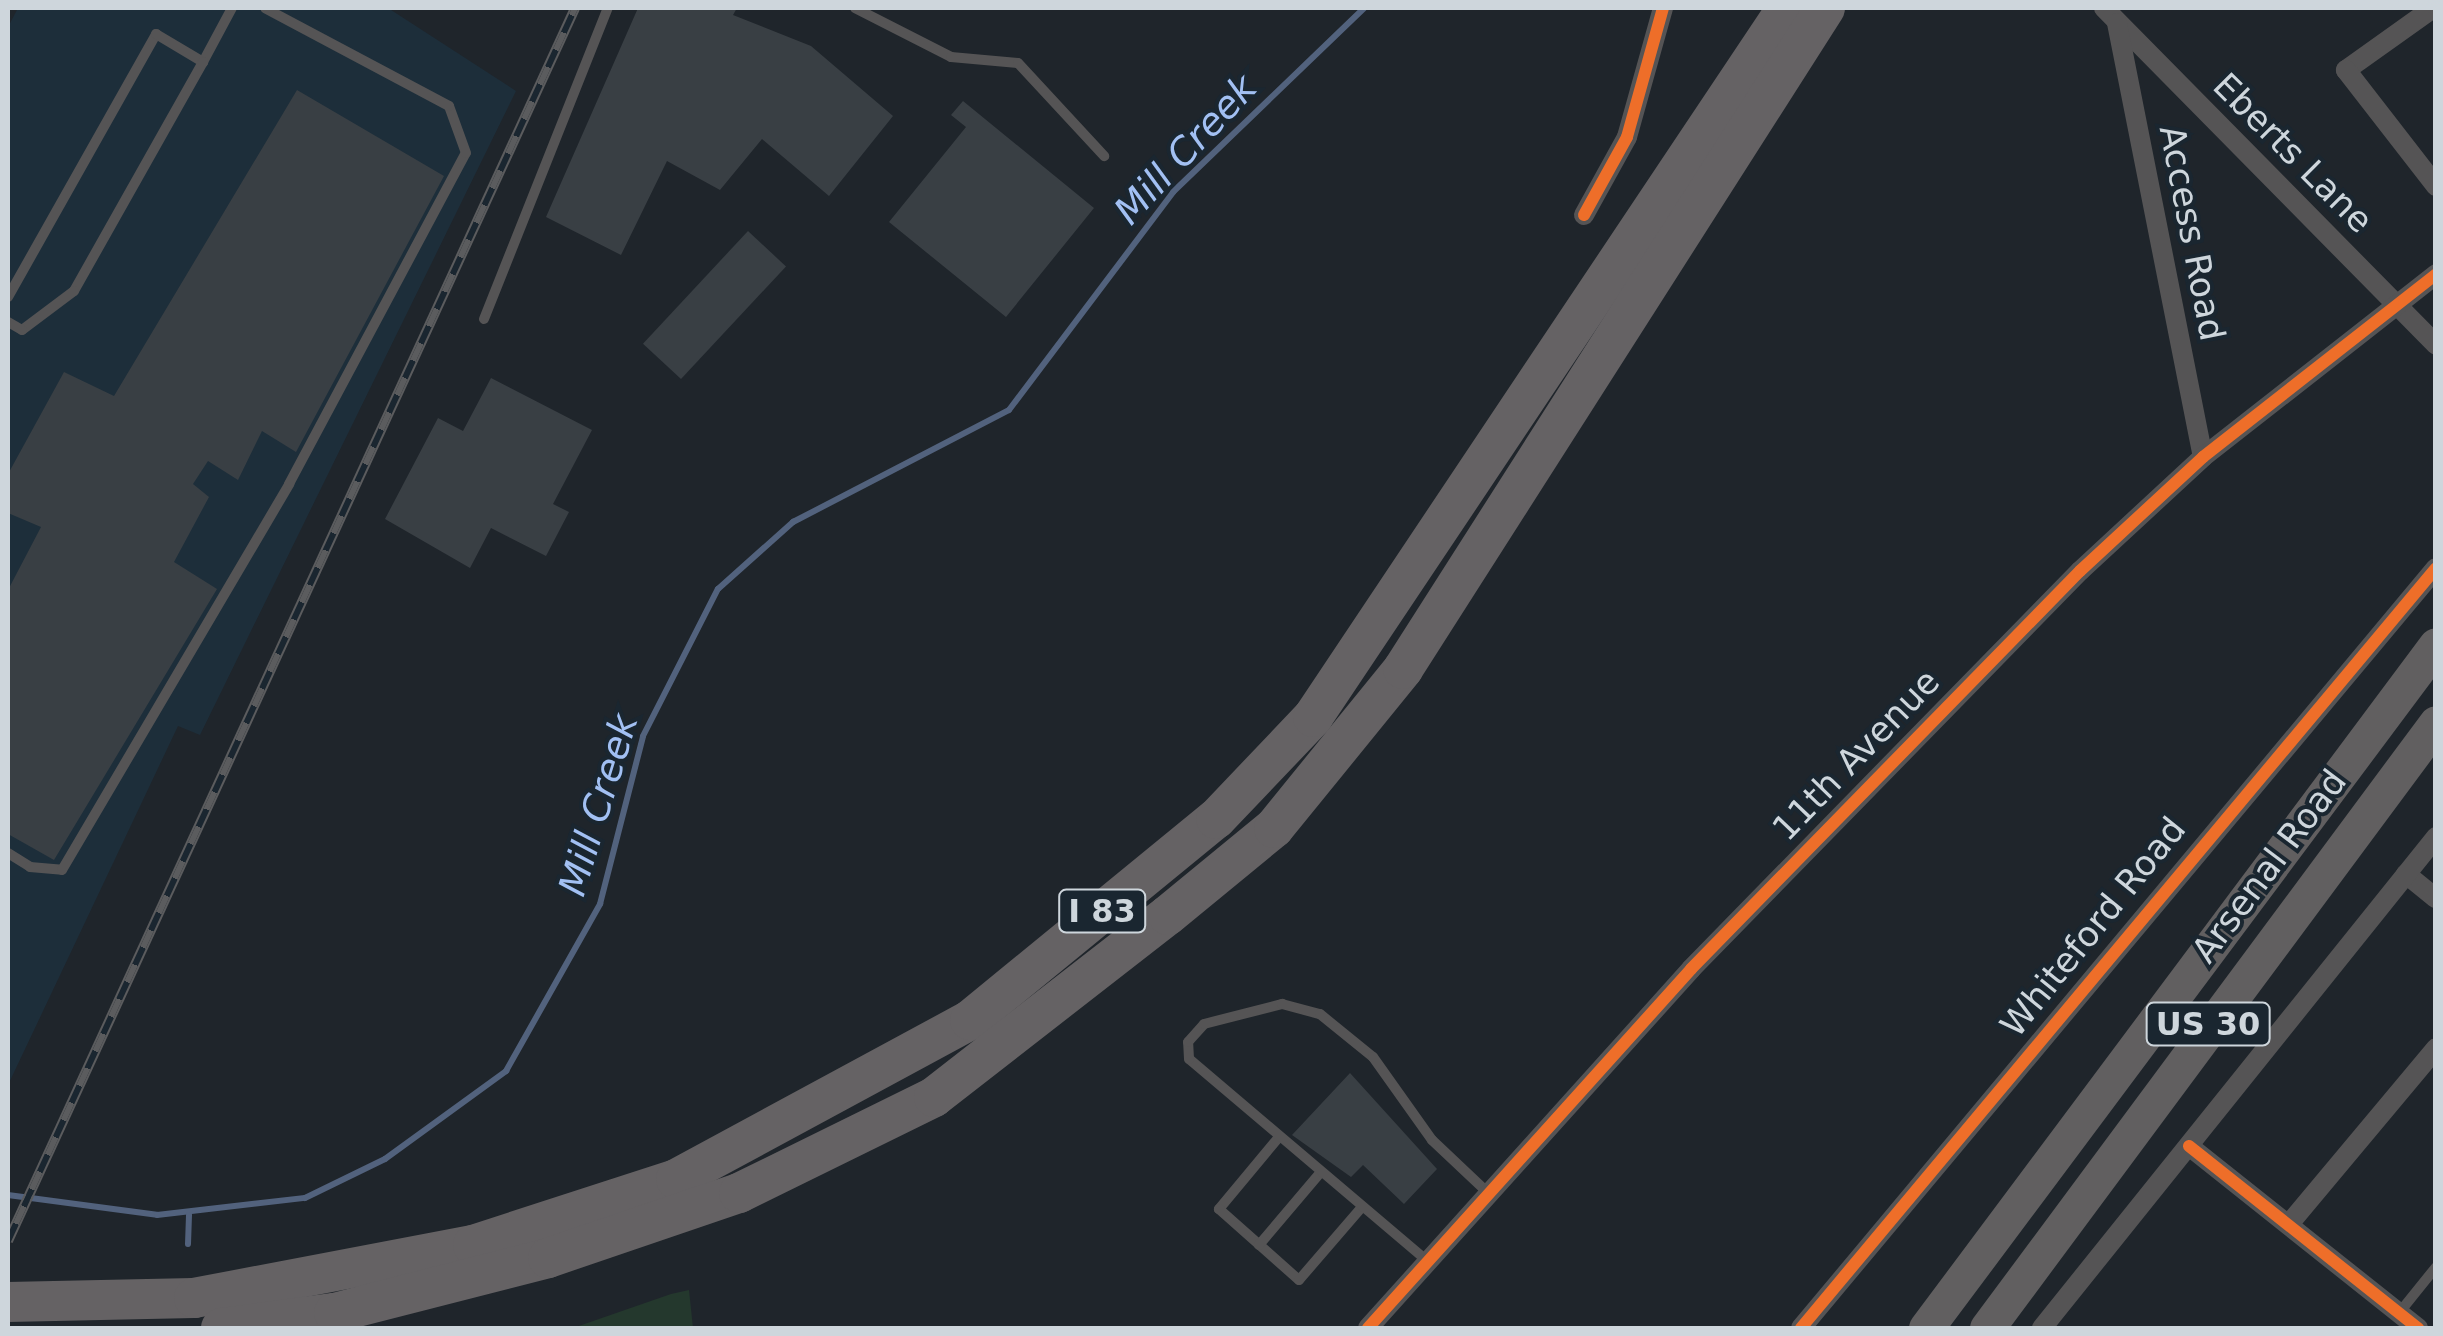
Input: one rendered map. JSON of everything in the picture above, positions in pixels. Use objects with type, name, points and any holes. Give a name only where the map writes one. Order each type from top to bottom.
[{"type":"highway","name":"I 83","points":[[8,1302],[194,1298],[473,1244],[676,1178],[970,1020],[1216,818],[1313,716],[1788,8]]},
{"type":"highway","name":"I 83","points":[[221,1328],[334,1313],[530,1263],[739,1193],[934,1097],[1183,903],[1274,828],[1403,669],[1825,8]]},
{"type":"highway","name":"Arsenal Road","points":[[1926,1328],[2436,645]]},
{"type":"highway","name":"Arsenal Road","points":[[1987,1328],[2436,723]]},
{"type":"street","points":[[1584,215],[1626,137],[1663,8]]},
{"type":"street","points":[[2432,8],[2346,70],[2436,186]]},
{"type":"street","name":"Eberts Lane","points":[[2110,14],[2436,345]]},
{"type":"street","name":"Access Road","points":[[2110,14],[2203,457]]},
{"type":"street","name":"11th Avenue","points":[[1368,1328],[1425,1259],[1908,742],[2203,457],[2436,274]]},
{"type":"street","name":"Whiteford Road","points":[[1801,1328],[2436,568]]},
{"type":"street","points":[[2042,1328],[2436,838]]},
{"type":"street","points":[[2406,874],[2436,898]]},
{"type":"street","points":[[2289,1224],[2436,1048]]},
{"type":"street","points":[[2189,1146],[2418,1328]]},
{"type":"lane","points":[[8,322],[22,330],[74,291],[232,8]]},
{"type":"lane","points":[[8,853],[30,867],[62,870],[289,484],[466,153],[449,106],[265,8]]},
{"type":"lane","points":[[484,319],[608,8]]},
{"type":"lane","points":[[855,8],[951,57],[1018,63],[1104,156]]},
{"type":"lane","points":[[8,297],[156,34],[203,62]]},
{"type":"lane","points":[[1425,1259],[1189,1059],[1204,1024],[1282,1004],[1320,1014],[1373,1057],[1432,1140],[1487,1192]]},
{"type":"lane","points":[[1279,1137],[1219,1208],[1298,1280],[1362,1207]]},
{"type":"lane","points":[[1259,1245],[1321,1172]]},
{"type":"lane","points":[[2399,1313],[2436,1267]]},
{"type":"shaded area","points":[[18,8],[388,8],[516,91],[200,735],[178,726],[8,1085],[8,27]]},
{"type":"green space","points":[[689,1290],[693,1328],[573,1328],[671,1294]]},
{"type":"building","points":[[638,8],[737,8],[733,15],[811,46],[893,116],[829,196],[762,139],[720,190],[667,161],[621,255],[546,217]]},
{"type":"building","points":[[297,90],[444,176],[296,452],[262,431],[238,480],[208,461],[193,484],[209,497],[174,562],[217,589],[54,860],[8,834],[8,590],[41,527],[8,513],[8,474],[64,372],[114,396]]},
{"type":"building","points":[[963,101],[1094,208],[1006,317],[889,222],[966,127],[951,115]]},
{"type":"building","points":[[748,231],[786,266],[681,379],[643,344]]},
{"type":"building","points":[[491,378],[592,430],[553,504],[569,512],[546,556],[491,528],[470,568],[385,519],[438,418],[463,431]]},
{"type":"building","points":[[1350,1073],[1437,1169],[1404,1204],[1363,1165],[1351,1177],[1292,1135]]},
{"type":"waterway","name":"Mill Creek","points":[[8,1195],[157,1215],[305,1198],[385,1159],[506,1071],[600,904],[643,736],[718,589],[793,522],[1009,410],[1173,192],[1364,8]]},
{"type":"waterway","points":[[188,1244],[189,1215]]},
{"type":"railway","points":[[8,1241],[575,8]]},
{"type":"cycle path","points":[[1584,215],[1627,137],[1663,8]]},
{"type":"cycle path","points":[[1368,1328],[1691,969],[2080,571],[2203,457],[2436,274]]},
{"type":"cycle path","points":[[1801,1328],[2436,568]]},
{"type":"cycle path","points":[[2189,1146],[2418,1328]]}]
